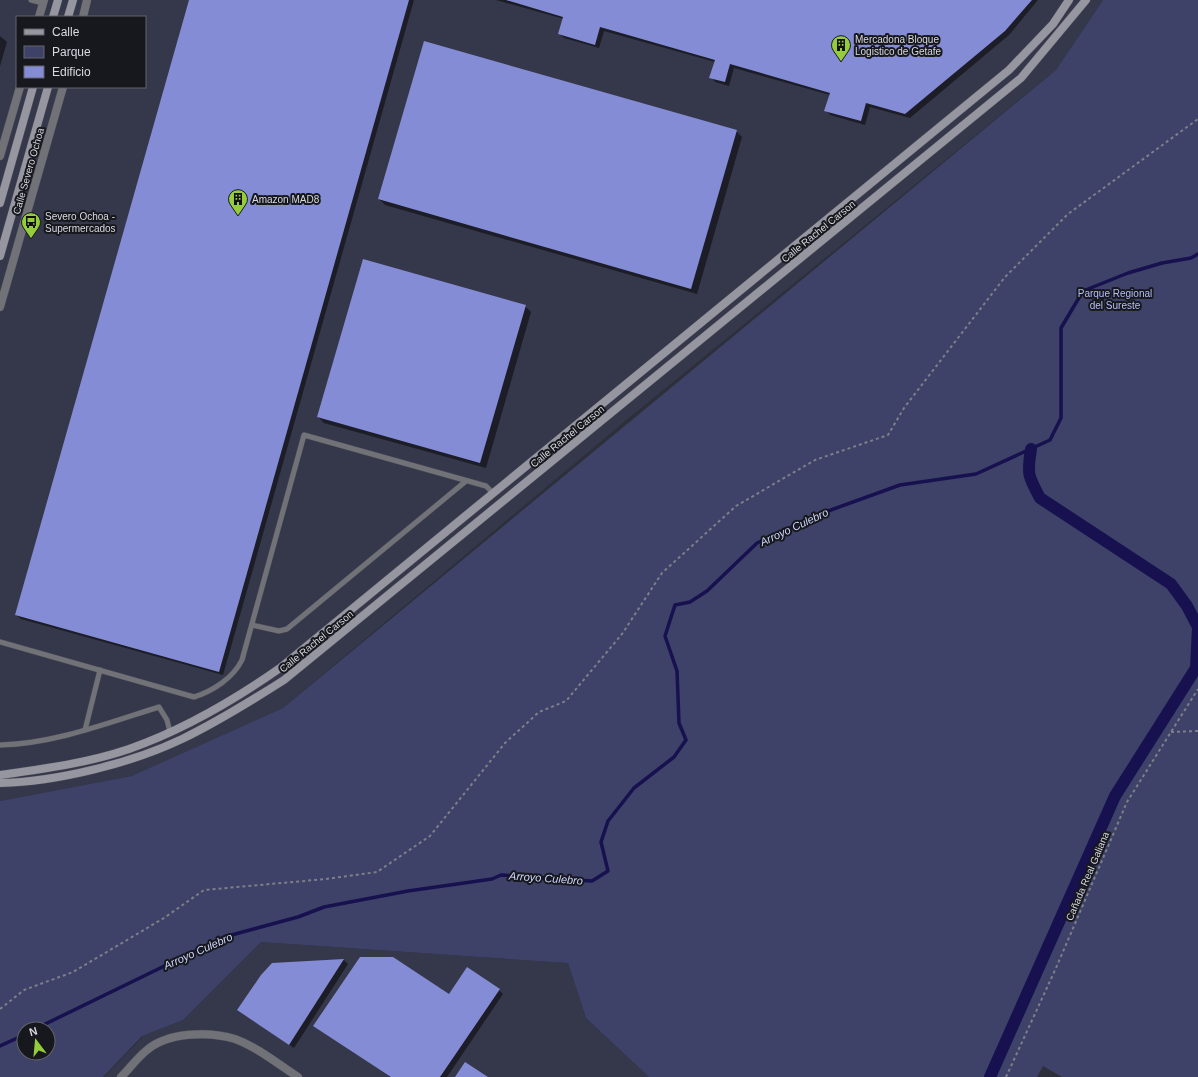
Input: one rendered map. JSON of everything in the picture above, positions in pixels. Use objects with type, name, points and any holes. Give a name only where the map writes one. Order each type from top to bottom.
[{"type":"street","points":[[53,16],[58,0]]},
{"type":"street","points":[[68,16],[73,0]]},
{"type":"street","points":[[83,16],[87,0]]},
{"type":"street","name":"Calle Rachel Carson","points":[[0,775],[58,766],[128,749],[170,732],[236,698],[280,668],[1009,70],[1053,24],[1069,0]]},
{"type":"street","name":"Calle Rachel Carson","points":[[0,783],[68,775],[136,757],[181,739],[244,705],[284,680],[1021,78],[1086,0]]},
{"type":"street","points":[[39,16],[44,2]]},
{"type":"street","points":[[0,156],[20,88]]},
{"type":"street","name":"Calle Severo Ochoa","points":[[0,202],[33,88]]},
{"type":"street","name":"Calle Severo Ochoa","points":[[0,256],[48,88]]},
{"type":"street","name":"Calle Severo Ochoa","points":[[0,307],[63,88]]},
{"type":"street","points":[[121,1077],[147,1050],[169,1038],[192,1035],[218,1036],[234,1039],[248,1045],[298,1077]]},
{"type":"lane","points":[[31,0],[44,2]]},
{"type":"lane","points":[[0,642],[194,697],[207,692],[232,676],[237,670],[252,625],[304,436],[486,486],[494,493]]},
{"type":"lane","points":[[252,625],[279,631],[287,629],[466,481]]},
{"type":"lane","points":[[85,730],[100,670]]},
{"type":"lane","points":[[0,745],[85,730],[159,707],[170,732]]},
{"type":"path","points":[[0,1009],[24,990],[73,972],[164,918],[204,890],[326,879],[377,872],[430,836],[505,743],[539,712],[566,701],[622,634],[662,573],[736,506],[815,460],[888,435],[904,408],[1005,277],[1068,214],[1198,120]]},
{"type":"path","name":"Cañada Real Galiana","points":[[1006,1077],[1056,968],[1127,802],[1198,689]]},
{"type":"path","points":[[1171,732],[1198,731]]},
{"type":"shaded area","points":[[0,0],[1103,0],[1056,70],[624,422],[283,708],[137,775],[0,801]]},
{"type":"shaded area","points":[[261,942],[568,963],[586,1018],[649,1077],[104,1077],[144,1035],[183,1020]]},
{"type":"green space","name":"Parque Regional del Sureste","points":[[1103,0],[1198,0],[1198,1077],[1062,1077],[1043,1066],[1037,1077],[649,1077],[586,1018],[568,963],[261,942],[183,1020],[142,1036],[103,1077],[0,1077],[0,801],[132,776],[283,708],[1056,70]]},
{"type":"building","name":"Amazon MAD8","points":[[189,0],[409,0],[219,672],[15,615]]},
{"type":"building","name":"Mercadona Bloque Logistico de Getafe","points":[[506,0],[1032,0],[1005,31],[905,114],[866,103],[861,121],[824,111],[830,93],[730,64],[725,82],[709,78],[715,60],[600,27],[595,45],[558,34],[563,17]]},
{"type":"building","points":[[424,41],[737,130],[691,289],[378,199]]},
{"type":"building","points":[[363,259],[526,305],[480,463],[317,417]]},
{"type":"building","points":[[360,957],[393,957],[449,994],[467,967],[500,989],[440,1077],[391,1077],[313,1026]]},
{"type":"building","points":[[344,959],[289,1045],[237,1010],[261,975],[272,963]]},
{"type":"building","points":[[465,1062],[488,1077],[455,1077]]},
{"type":"waterway","name":"Arroyo Culebro","points":[[51,1021],[224,937],[298,917],[324,907],[408,891],[492,879],[501,875],[592,881],[608,871],[601,842],[608,821],[634,788],[674,757],[686,740],[679,723],[677,671],[665,636],[675,605],[690,602],[707,591],[757,543],[817,515],[900,485],[976,474],[1050,440],[1061,418],[1061,328],[1083,291],[1128,273],[1162,263],[1191,258],[1198,254]]},
{"type":"waterway","points":[[990,1077],[1115,796],[1196,668],[1198,627],[1187,606],[1171,584],[1040,498],[1033,485],[1029,470],[1031,449]]},
{"type":"waterway","name":"Arroyo Culebro","points":[[0,1046],[16,1039]]},
{"type":"place","name":"Mercadona Bloque Logistico de Getafe","points":[[841,62]]},
{"type":"place","name":"Amazon MAD8","points":[[238,216]]},
{"type":"place","name":"Severo Ochoa - Supermercados","points":[[31,239]]}]
